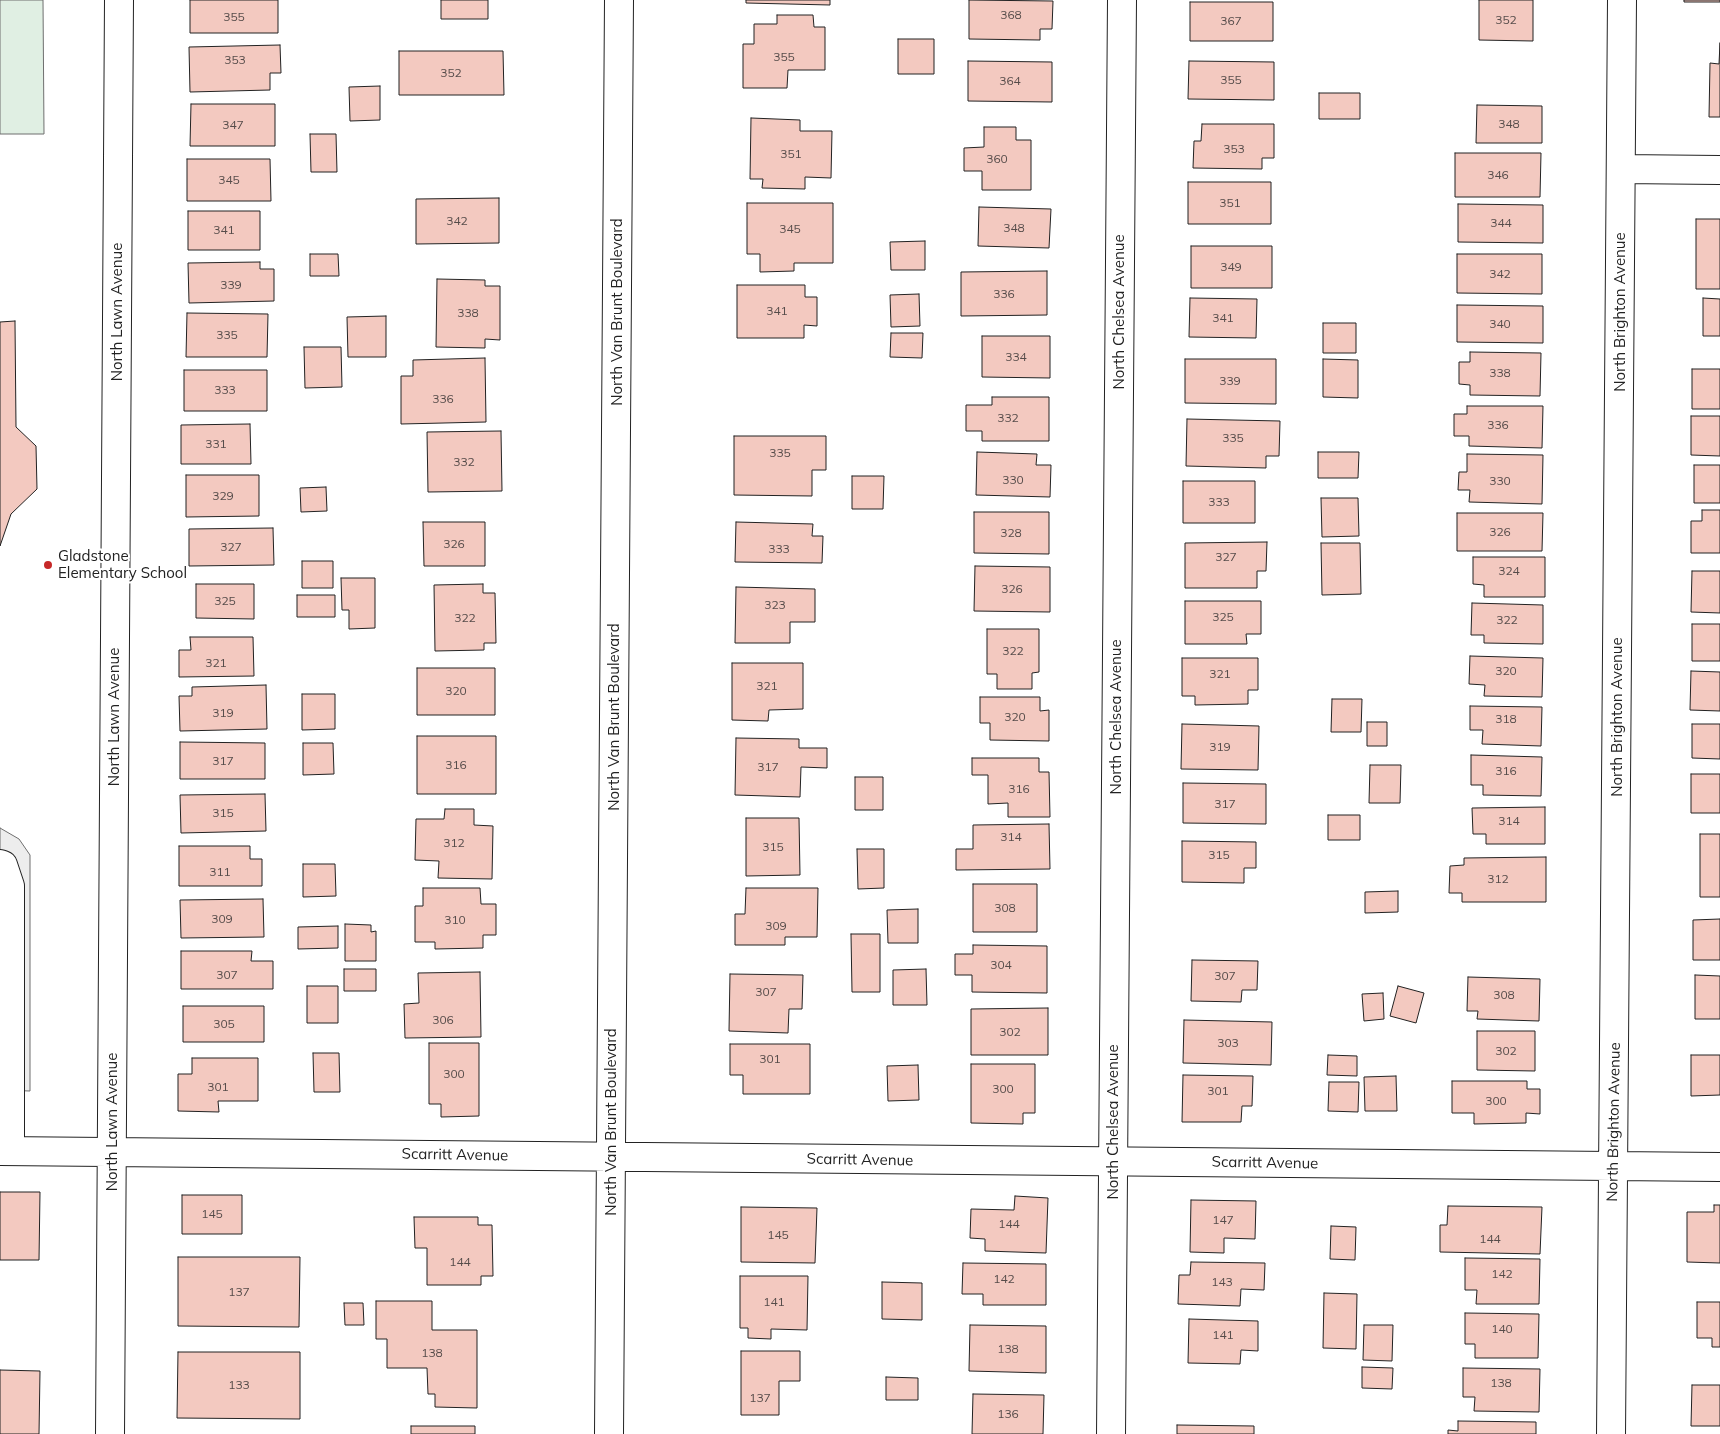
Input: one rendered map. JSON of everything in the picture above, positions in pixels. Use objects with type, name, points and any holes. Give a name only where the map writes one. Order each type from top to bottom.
[{"type":"street","name":"North Lawn Avenue","points":[[110,1434],[119,0]]},
{"type":"street","name":"North Van Brunt Boulevard","points":[[609,1434],[619,0]]},
{"type":"street","name":"North Chelsea Avenue","points":[[1111,1434],[1122,0]]},
{"type":"street","name":"North Brighton Avenue","points":[[1611,1434],[1622,0]]},
{"type":"street","points":[[1621,169],[1720,170]]},
{"type":"street","points":[[0,864],[3,865],[10,886],[5,1151]]},
{"type":"street","name":"Scarritt Avenue","points":[[5,1151],[1720,1167]]},
{"type":"green space","points":[[0,0],[43,0],[44,134],[0,134]]},
{"type":"shaded area","points":[[0,828],[19,839],[30,855],[30,1091],[0,1090]]},
{"type":"building","points":[[190,0],[278,0],[278,33],[190,33]]},
{"type":"building","points":[[441,0],[488,0],[488,19],[441,19]]},
{"type":"building","points":[[746,0],[830,0],[830,5],[746,3]]},
{"type":"building","points":[[969,0],[1053,1],[1052,29],[1040,29],[1040,40],[969,39]]},
{"type":"building","points":[[1479,0],[1533,0],[1533,41],[1479,40]]},
{"type":"building","points":[[1684,0],[1720,0],[1720,2],[1684,2]]},
{"type":"building","points":[[1190,2],[1273,2],[1273,41],[1190,41]]},
{"type":"building","points":[[777,15],[813,15],[814,27],[825,27],[825,70],[788,70],[787,88],[743,88],[743,44],[754,44],[754,24],[777,24]]},
{"type":"building","points":[[898,39],[934,39],[934,74],[898,74]]},
{"type":"building","points":[[1720,43],[1720,117],[1709,117],[1710,63],[1719,64]]},
{"type":"building","points":[[280,45],[281,73],[270,73],[270,90],[190,92],[189,47]]},
{"type":"building","points":[[399,51],[503,51],[504,95],[399,95]]},
{"type":"building","points":[[968,61],[1052,62],[1052,102],[968,101]]},
{"type":"building","points":[[1189,61],[1274,62],[1274,100],[1188,99]]},
{"type":"building","points":[[380,86],[380,120],[350,121],[349,87]]},
{"type":"building","points":[[1319,93],[1360,93],[1360,119],[1319,119]]},
{"type":"building","points":[[191,104],[275,104],[275,146],[190,146]]},
{"type":"building","points":[[1477,105],[1542,106],[1542,143],[1476,143]]},
{"type":"building","points":[[751,118],[800,120],[800,131],[832,131],[831,178],[805,177],[805,189],[762,188],[763,179],[750,179]]},
{"type":"building","points":[[1202,124],[1274,124],[1274,158],[1262,158],[1262,169],[1193,168],[1194,141],[1201,141]]},
{"type":"building","points":[[984,127],[1016,127],[1016,140],[1031,140],[1031,190],[982,190],[982,171],[964,171],[964,148],[984,147]]},
{"type":"building","points":[[310,134],[336,134],[337,172],[311,172]]},
{"type":"building","points":[[1455,153],[1541,153],[1540,197],[1455,197]]},
{"type":"building","points":[[187,159],[270,159],[271,201],[187,201]]},
{"type":"building","points":[[1188,182],[1271,182],[1271,224],[1188,224]]},
{"type":"building","points":[[499,198],[499,243],[416,244],[416,199]]},
{"type":"building","points":[[747,203],[833,203],[833,263],[794,263],[794,271],[760,272],[760,254],[747,254]]},
{"type":"building","points":[[1458,204],[1543,205],[1543,243],[1458,242]]},
{"type":"building","points":[[979,207],[1051,209],[1049,248],[978,246]]},
{"type":"building","points":[[188,211],[260,211],[260,250],[188,250]]},
{"type":"building","points":[[1696,219],[1720,219],[1720,289],[1696,289]]},
{"type":"building","points":[[925,241],[925,270],[891,270],[890,242]]},
{"type":"building","points":[[1191,246],[1272,246],[1272,288],[1191,288]]},
{"type":"building","points":[[310,254],[338,254],[339,276],[310,276]]},
{"type":"building","points":[[1457,254],[1542,254],[1542,294],[1457,293]]},
{"type":"building","points":[[260,262],[260,269],[274,269],[274,301],[189,303],[188,263]]},
{"type":"building","points":[[1047,271],[1047,315],[961,316],[961,272]]},
{"type":"building","points":[[437,279],[485,280],[485,286],[500,286],[500,340],[485,339],[485,348],[436,347]]},
{"type":"building","points":[[737,285],[805,285],[805,297],[817,297],[817,326],[804,325],[804,338],[737,338]]},
{"type":"building","points":[[919,294],[920,326],[891,327],[890,295]]},
{"type":"building","points":[[1190,298],[1257,299],[1256,338],[1189,337]]},
{"type":"building","points":[[1703,298],[1720,299],[1720,336],[1703,336]]},
{"type":"building","points":[[1457,305],[1543,306],[1543,343],[1457,342]]},
{"type":"building","points":[[187,313],[268,314],[267,357],[186,357]]},
{"type":"building","points":[[386,316],[386,357],[348,357],[347,317]]},
{"type":"building","points":[[15,321],[16,427],[36,446],[37,489],[11,514],[0,546],[0,322]]},
{"type":"building","points":[[1323,323],[1356,323],[1356,353],[1323,353]]},
{"type":"building","points":[[891,333],[923,333],[922,358],[890,357]]},
{"type":"building","points":[[982,336],[1050,336],[1050,378],[982,377]]},
{"type":"building","points":[[304,347],[341,347],[342,387],[305,388]]},
{"type":"building","points":[[1470,352],[1541,353],[1540,396],[1470,395],[1470,385],[1459,384],[1459,362],[1470,362]]},
{"type":"building","points":[[485,358],[486,422],[401,424],[401,376],[413,376],[413,360]]},
{"type":"building","points":[[1185,359],[1276,359],[1276,404],[1185,403]]},
{"type":"building","points":[[1323,359],[1358,360],[1358,398],[1323,397]]},
{"type":"building","points":[[1692,369],[1720,369],[1720,409],[1692,409]]},
{"type":"building","points":[[184,370],[267,370],[267,411],[184,411]]},
{"type":"building","points":[[992,397],[1049,397],[1049,441],[982,441],[982,431],[966,431],[966,405],[992,405]]},
{"type":"building","points":[[1467,406],[1543,406],[1542,448],[1469,446],[1469,436],[1454,436],[1454,414],[1467,414]]},
{"type":"building","points":[[1691,416],[1720,416],[1720,456],[1691,455]]},
{"type":"building","points":[[1187,419],[1280,421],[1279,456],[1266,456],[1266,468],[1186,466]]},
{"type":"building","points":[[250,424],[251,464],[181,464],[181,425]]},
{"type":"building","points":[[501,431],[502,491],[428,492],[427,432]]},
{"type":"building","points":[[734,436],[826,436],[826,470],[812,470],[812,496],[734,495]]},
{"type":"building","points":[[977,452],[1037,454],[1036,465],[1051,465],[1050,497],[976,495]]},
{"type":"building","points":[[1318,452],[1359,452],[1358,478],[1318,478]]},
{"type":"building","points":[[1467,454],[1543,455],[1542,504],[1469,502],[1470,490],[1458,490],[1459,472],[1467,472]]},
{"type":"building","points":[[1694,465],[1720,465],[1720,503],[1694,503]]},
{"type":"building","points":[[186,475],[259,475],[259,516],[186,517]]},
{"type":"building","points":[[852,476],[884,476],[883,509],[852,509]]},
{"type":"building","points":[[1183,481],[1255,481],[1255,523],[1183,523]]},
{"type":"building","points":[[326,487],[327,511],[301,512],[300,488]]},
{"type":"building","points":[[1321,498],[1358,498],[1359,536],[1322,537]]},
{"type":"building","points":[[1702,510],[1720,510],[1720,553],[1691,553],[1691,521],[1702,521]]},
{"type":"building","points":[[974,512],[1049,512],[1049,554],[974,553]]},
{"type":"building","points":[[1457,513],[1543,513],[1542,551],[1457,551]]},
{"type":"building","points":[[423,522],[485,522],[485,566],[424,566]]},
{"type":"building","points":[[736,522],[813,524],[812,536],[823,536],[822,563],[735,562]]},
{"type":"building","points":[[273,528],[274,565],[189,566],[189,529]]},
{"type":"building","points":[[1267,542],[1266,571],[1257,571],[1257,588],[1185,588],[1185,543]]},
{"type":"building","points":[[1321,543],[1360,543],[1361,594],[1322,595]]},
{"type":"building","points":[[1473,557],[1545,557],[1545,597],[1484,597],[1484,585],[1473,584]]},
{"type":"building","points":[[302,561],[333,561],[333,588],[302,588]]},
{"type":"building","points":[[975,566],[1050,567],[1050,612],[974,611]]},
{"type":"building","points":[[1692,571],[1720,571],[1720,613],[1691,612]]},
{"type":"building","points":[[341,578],[375,578],[375,628],[349,629],[349,610],[342,610]]},
{"type":"building","points":[[196,584],[254,584],[254,619],[196,618]]},
{"type":"building","points":[[483,584],[483,593],[495,593],[496,643],[484,643],[484,650],[435,651],[434,585]]},
{"type":"building","points":[[736,587],[815,589],[815,622],[790,622],[790,643],[735,643]]},
{"type":"building","points":[[297,595],[335,595],[335,617],[297,617]]},
{"type":"building","points":[[1185,601],[1261,601],[1261,634],[1246,634],[1247,644],[1185,644]]},
{"type":"building","points":[[1472,603],[1543,605],[1543,644],[1484,643],[1484,635],[1471,635]]},
{"type":"building","points":[[1692,624],[1720,624],[1720,661],[1692,661]]},
{"type":"building","points":[[987,629],[1039,629],[1039,672],[1032,673],[1032,689],[997,689],[997,674],[987,674]]},
{"type":"building","points":[[190,637],[253,637],[254,676],[179,677],[179,650],[191,650]]},
{"type":"building","points":[[1470,656],[1543,658],[1542,697],[1484,696],[1485,685],[1469,684]]},
{"type":"building","points":[[1182,658],[1258,658],[1258,690],[1248,690],[1248,704],[1195,705],[1195,696],[1182,696]]},
{"type":"building","points":[[732,663],[803,663],[803,709],[769,710],[768,721],[732,720]]},
{"type":"building","points":[[417,668],[495,668],[495,715],[417,715]]},
{"type":"building","points":[[1691,671],[1720,672],[1720,711],[1690,710]]},
{"type":"building","points":[[266,685],[267,729],[180,731],[179,696],[192,696],[192,687]]},
{"type":"building","points":[[302,694],[335,694],[335,729],[302,730]]},
{"type":"building","points":[[980,697],[1040,697],[1040,711],[1049,710],[1049,741],[990,740],[990,723],[980,723]]},
{"type":"building","points":[[1332,699],[1362,699],[1361,732],[1331,732]]},
{"type":"building","points":[[1470,706],[1542,707],[1541,746],[1482,744],[1483,730],[1470,730]]},
{"type":"building","points":[[1367,722],[1387,722],[1387,746],[1367,746]]},
{"type":"building","points":[[1182,724],[1259,726],[1258,770],[1181,769]]},
{"type":"building","points":[[1692,724],[1720,724],[1720,759],[1692,758]]},
{"type":"building","points":[[417,736],[496,736],[496,794],[417,794]]},
{"type":"building","points":[[736,738],[799,739],[799,748],[827,748],[827,768],[801,767],[800,797],[735,795]]},
{"type":"building","points":[[180,742],[265,743],[265,779],[180,779]]},
{"type":"building","points":[[303,743],[333,743],[334,774],[303,775]]},
{"type":"building","points":[[1471,755],[1542,757],[1541,796],[1483,795],[1483,785],[1471,785]]},
{"type":"building","points":[[972,758],[1039,758],[1039,772],[1049,772],[1050,817],[1008,817],[1008,803],[988,804],[988,775],[972,775]]},
{"type":"building","points":[[1370,765],[1401,765],[1400,803],[1369,803]]},
{"type":"building","points":[[1691,774],[1720,774],[1720,813],[1691,813]]},
{"type":"building","points":[[855,777],[883,777],[883,810],[855,810]]},
{"type":"building","points":[[1183,783],[1266,784],[1266,824],[1183,823]]},
{"type":"building","points":[[265,794],[266,831],[181,833],[180,795]]},
{"type":"building","points":[[1545,807],[1545,844],[1486,844],[1486,834],[1473,834],[1472,808]]},
{"type":"building","points":[[445,809],[474,809],[474,825],[493,826],[492,879],[438,878],[439,861],[415,860],[416,819],[444,819]]},
{"type":"building","points":[[1328,815],[1360,815],[1360,840],[1328,840]]},
{"type":"building","points":[[746,818],[799,818],[800,875],[746,876]]},
{"type":"building","points":[[1049,824],[1050,869],[956,870],[956,849],[973,849],[973,825]]},
{"type":"building","points":[[1700,834],[1720,834],[1720,897],[1700,897]]},
{"type":"building","points":[[1182,841],[1256,842],[1256,868],[1244,868],[1244,883],[1182,882]]},
{"type":"building","points":[[179,846],[250,846],[250,859],[262,859],[262,886],[179,886]]},
{"type":"building","points":[[857,849],[884,849],[884,888],[858,889]]},
{"type":"building","points":[[1546,857],[1546,902],[1462,902],[1462,893],[1449,893],[1450,866],[1464,865],[1464,858]]},
{"type":"building","points":[[303,864],[335,864],[336,896],[303,897]]},
{"type":"building","points":[[973,884],[1037,884],[1037,932],[973,932]]},
{"type":"building","points":[[423,888],[480,888],[481,904],[496,904],[496,935],[483,935],[483,948],[435,949],[435,942],[415,942],[415,906],[423,906]]},
{"type":"building","points":[[746,888],[818,888],[817,937],[785,937],[785,945],[735,945],[735,914],[745,914]]},
{"type":"building","points":[[1398,891],[1398,912],[1365,913],[1365,892]]},
{"type":"building","points":[[263,899],[264,937],[181,938],[180,900]]},
{"type":"building","points":[[918,909],[918,943],[888,943],[887,910]]},
{"type":"building","points":[[1720,919],[1720,960],[1693,960],[1693,920]]},
{"type":"building","points":[[345,924],[371,925],[371,932],[376,931],[376,961],[345,961]]},
{"type":"building","points":[[338,926],[338,948],[298,949],[298,927]]},
{"type":"building","points":[[851,934],[880,934],[880,992],[852,992]]},
{"type":"building","points":[[973,945],[1047,946],[1047,993],[972,992],[972,975],[955,975],[955,954],[973,954]]},
{"type":"building","points":[[181,951],[252,951],[251,961],[273,961],[273,989],[181,989]]},
{"type":"building","points":[[1192,960],[1258,961],[1257,990],[1242,990],[1241,1002],[1191,1001]]},
{"type":"building","points":[[344,969],[376,969],[376,991],[344,991]]},
{"type":"building","points":[[926,969],[927,1005],[893,1005],[893,970]]},
{"type":"building","points":[[480,972],[481,1037],[405,1038],[404,1004],[419,1003],[418,973]]},
{"type":"building","points":[[730,974],[803,975],[802,1009],[789,1009],[788,1033],[729,1031]]},
{"type":"building","points":[[1695,975],[1720,976],[1720,1019],[1695,1019]]},
{"type":"building","points":[[1468,977],[1540,979],[1539,1021],[1477,1019],[1478,1011],[1467,1011]]},
{"type":"building","points":[[307,986],[338,986],[338,1023],[307,1023]]},
{"type":"building","points":[[1398,986],[1424,993],[1416,1023],[1390,1016]]},
{"type":"building","points":[[1383,993],[1384,1019],[1364,1021],[1362,994]]},
{"type":"building","points":[[183,1006],[264,1006],[264,1042],[183,1042]]},
{"type":"building","points":[[1048,1008],[1048,1055],[971,1055],[971,1009]]},
{"type":"building","points":[[1184,1020],[1272,1022],[1271,1065],[1183,1063]]},
{"type":"building","points":[[1477,1031],[1535,1031],[1535,1071],[1477,1070]]},
{"type":"building","points":[[429,1043],[479,1043],[479,1116],[441,1117],[441,1104],[429,1104]]},
{"type":"building","points":[[730,1044],[810,1044],[810,1094],[743,1094],[743,1075],[730,1075]]},
{"type":"building","points":[[313,1053],[339,1053],[340,1092],[314,1092]]},
{"type":"building","points":[[1328,1055],[1357,1056],[1357,1076],[1327,1075]]},
{"type":"building","points":[[1691,1055],[1720,1055],[1720,1095],[1691,1096]]},
{"type":"building","points":[[192,1058],[258,1058],[258,1101],[218,1101],[219,1112],[178,1111],[178,1074],[192,1074]]},
{"type":"building","points":[[971,1064],[1035,1064],[1035,1113],[1023,1113],[1023,1124],[971,1123]]},
{"type":"building","points":[[918,1065],[919,1100],[888,1101],[887,1066]]},
{"type":"building","points":[[1183,1075],[1253,1076],[1252,1106],[1242,1106],[1241,1122],[1182,1122]]},
{"type":"building","points":[[1396,1076],[1397,1111],[1365,1111],[1364,1077]]},
{"type":"building","points":[[1452,1081],[1527,1081],[1527,1089],[1540,1089],[1540,1114],[1526,1113],[1526,1123],[1474,1124],[1474,1113],[1452,1113]]},
{"type":"building","points":[[1329,1082],[1359,1082],[1358,1112],[1328,1111]]},
{"type":"building","points":[[0,1192],[40,1192],[39,1260],[0,1260]]},
{"type":"building","points":[[182,1195],[242,1195],[242,1234],[182,1234]]},
{"type":"building","points":[[1015,1196],[1048,1198],[1046,1253],[985,1251],[985,1239],[970,1238],[971,1209],[1014,1210]]},
{"type":"building","points":[[1191,1200],[1256,1201],[1255,1239],[1224,1238],[1224,1253],[1190,1252]]},
{"type":"building","points":[[1714,1205],[1720,1205],[1720,1263],[1687,1262],[1687,1212],[1714,1212]]},
{"type":"building","points":[[1448,1206],[1542,1207],[1540,1254],[1440,1252],[1440,1225],[1447,1225]]},
{"type":"building","points":[[741,1207],[817,1208],[815,1263],[741,1262]]},
{"type":"building","points":[[414,1217],[478,1217],[478,1225],[492,1225],[493,1276],[481,1276],[481,1285],[427,1285],[427,1248],[415,1248]]},
{"type":"building","points":[[1331,1226],[1356,1227],[1355,1260],[1330,1259]]},
{"type":"building","points":[[178,1257],[300,1257],[299,1327],[178,1326]]},
{"type":"building","points":[[1465,1258],[1540,1259],[1539,1304],[1476,1304],[1477,1290],[1465,1290]]},
{"type":"building","points":[[1191,1262],[1265,1263],[1264,1290],[1241,1289],[1240,1306],[1178,1304],[1179,1275],[1190,1275]]},
{"type":"building","points":[[963,1263],[1046,1264],[1046,1305],[983,1305],[983,1294],[962,1294]]},
{"type":"building","points":[[740,1276],[808,1276],[807,1330],[771,1329],[771,1339],[748,1338],[748,1328],[740,1328]]},
{"type":"building","points":[[882,1282],[922,1283],[922,1320],[882,1319]]},
{"type":"building","points":[[1324,1293],[1357,1294],[1356,1349],[1323,1348]]},
{"type":"building","points":[[376,1301],[432,1301],[432,1330],[477,1330],[477,1408],[435,1407],[435,1394],[428,1394],[427,1368],[387,1368],[387,1339],[376,1339]]},
{"type":"building","points":[[1697,1302],[1720,1302],[1720,1347],[1712,1347],[1712,1338],[1697,1338]]},
{"type":"building","points":[[344,1303],[363,1303],[364,1325],[345,1325]]},
{"type":"building","points":[[1465,1313],[1539,1314],[1538,1358],[1475,1358],[1475,1344],[1465,1344]]},
{"type":"building","points":[[1189,1319],[1258,1321],[1258,1351],[1241,1350],[1240,1364],[1188,1363]]},
{"type":"building","points":[[970,1325],[1046,1326],[1046,1373],[969,1371]]},
{"type":"building","points":[[1364,1325],[1393,1325],[1392,1361],[1363,1360]]},
{"type":"building","points":[[741,1351],[800,1351],[800,1381],[779,1381],[779,1415],[741,1415]]},
{"type":"building","points":[[178,1352],[300,1352],[300,1419],[177,1418]]},
{"type":"building","points":[[1362,1367],[1393,1368],[1392,1389],[1362,1388]]},
{"type":"building","points":[[1463,1368],[1540,1369],[1539,1412],[1474,1411],[1475,1397],[1463,1397]]},
{"type":"building","points":[[0,1370],[40,1371],[39,1434],[0,1434]]},
{"type":"building","points":[[886,1377],[918,1378],[918,1400],[886,1400]]},
{"type":"building","points":[[1692,1385],[1720,1385],[1720,1426],[1691,1426]]},
{"type":"building","points":[[973,1394],[1044,1395],[1043,1434],[972,1434]]},
{"type":"building","points":[[1458,1421],[1536,1422],[1536,1434],[1448,1434],[1448,1430],[1458,1431]]},
{"type":"building","points":[[1177,1425],[1254,1426],[1254,1434],[1177,1434]]},
{"type":"building","points":[[411,1426],[475,1426],[475,1434],[411,1434]]},
{"type":"place","name":"Gladstone Elementary School","points":[[48,565]]}]
